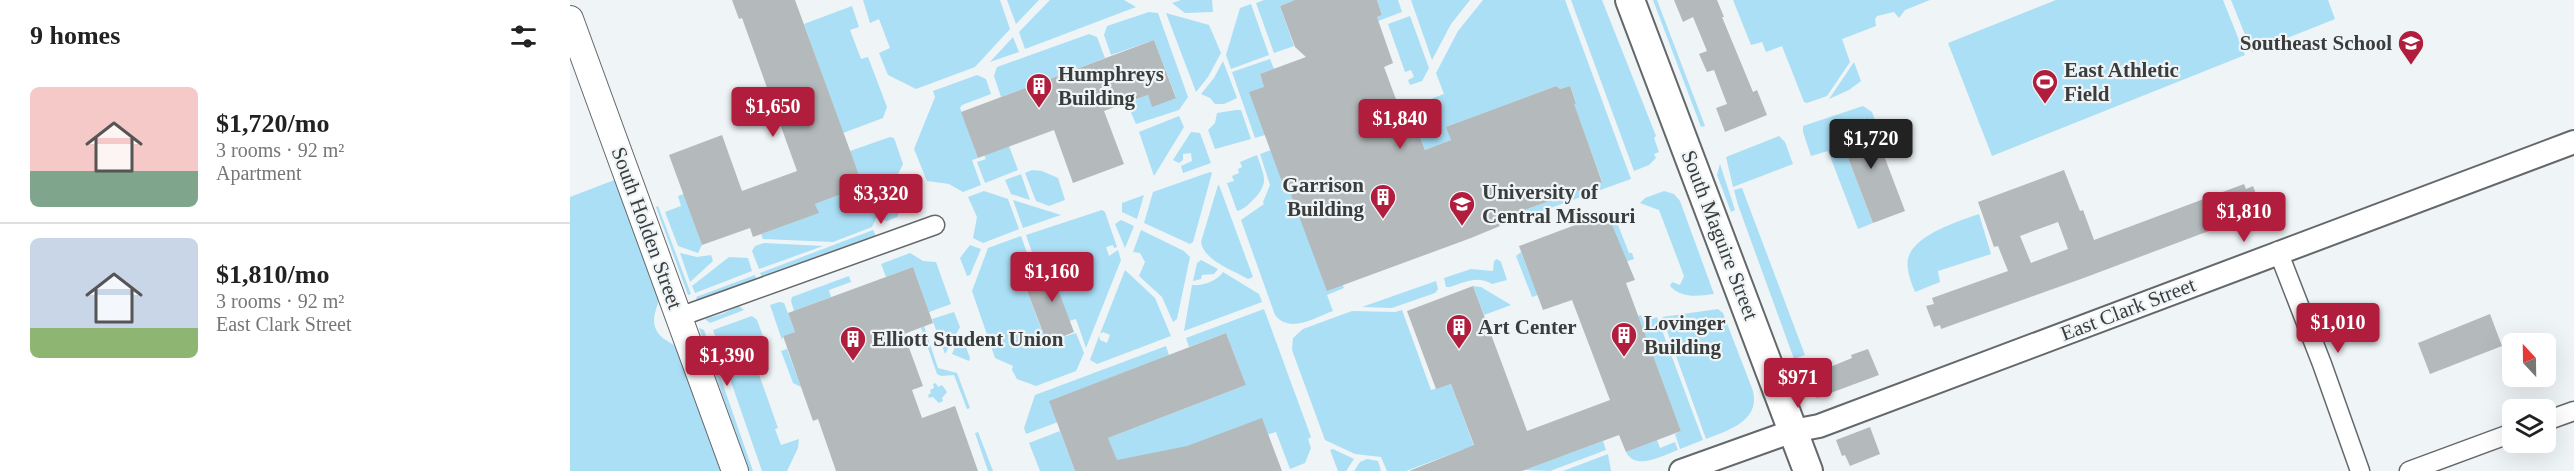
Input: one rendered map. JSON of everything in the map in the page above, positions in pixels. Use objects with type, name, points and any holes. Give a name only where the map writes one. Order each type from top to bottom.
[{"type":"main road","name":"South Maguire Street","points":[[1630,0],[1808,471]]},
{"type":"main road","name":"South Holden Street","points":[[570,19],[735,471]]},
{"type":"street","name":"East Clark Street","points":[[1681,471],[1793,431],[1819,426],[2278,251],[2574,142]]},
{"type":"street","points":[[679,317],[934,225]]},
{"type":"street","points":[[2278,251],[2360,471]]},
{"type":"street","points":[[2556,417],[2574,411]]},
{"type":"street","points":[[2409,471],[2502,437]]},
{"type":"shaded area","points":[[863,0],[1000,0],[1010,29],[975,67],[916,89],[888,75],[879,53],[890,48],[879,19],[870,23]]},
{"type":"shaded area","points":[[1007,0],[1039,0],[1016,24]]},
{"type":"shaded area","points":[[1050,0],[1124,0],[1136,7],[1025,49],[1019,32]]},
{"type":"shaded area","points":[[1181,0],[1212,0],[1213,12],[1185,13],[1172,3]]},
{"type":"shaded area","points":[[1264,0],[1295,0],[1280,6],[1294,46],[1274,53],[1256,3]]},
{"type":"shaded area","points":[[1377,0],[1398,0],[1402,12],[1378,21],[1377,17],[1382,15]]},
{"type":"shaded area","points":[[1411,0],[1470,0],[1451,24],[1432,60]]},
{"type":"shaded area","points":[[1483,0],[1565,0],[1631,179],[1509,223],[1507,217],[1602,181],[1576,111],[1569,105],[1576,102],[1570,86],[1560,89],[1556,86],[1447,127],[1451,140],[1425,150],[1417,126],[1407,129],[1422,121],[1418,110],[1425,107],[1423,102],[1444,94],[1436,73],[1458,31]]},
{"type":"shaded area","points":[[1571,0],[1602,0],[1656,136],[1654,138],[1659,152],[1654,154],[1656,158],[1649,165],[1634,171]]},
{"type":"shaded area","points":[[1653,0],[1657,0],[1705,126],[1701,127]]},
{"type":"shaded area","points":[[1733,0],[1930,0],[1905,10],[1899,18],[1894,12],[1877,16],[1876,26],[1842,39],[1850,62],[1827,96],[1807,103],[1804,102],[1782,46],[1766,52],[1762,42],[1751,45]]},
{"type":"shaded area","name":"East Athletic Field","points":[[2056,0],[2223,0],[2245,55],[1992,156],[1948,43]]},
{"type":"shaded area","points":[[2231,0],[2328,0],[2335,19],[2252,52]]},
{"type":"shaded area","points":[[1251,4],[1269,55],[1231,69],[1226,55],[1240,8]]},
{"type":"shaded area","points":[[852,6],[859,27],[850,30],[861,59],[868,57],[887,107],[883,118],[843,133],[804,24]]},
{"type":"shaded area","points":[[1149,12],[1158,13],[1188,97],[1179,110],[1136,124],[1128,106],[1130,102],[1148,95],[1152,106],[1176,97],[1154,40],[1111,55],[1104,35],[1107,26]]},
{"type":"shaded area","points":[[1166,13],[1209,25],[1221,53],[1208,77],[1196,92]]},
{"type":"shaded area","points":[[1410,16],[1429,68],[1422,81],[1410,85],[1408,80],[1414,77],[1411,70],[1405,72],[1388,24]]},
{"type":"shaded area","points":[[1089,34],[1097,37],[1105,58],[1001,97],[994,76],[997,67]]},
{"type":"shaded area","points":[[1013,37],[1019,52],[990,62]]},
{"type":"shaded area","points":[[1270,59],[1274,69],[1260,74],[1264,87],[1265,135],[1255,138],[1232,72]]},
{"type":"shaded area","points":[[1223,61],[1237,98],[1224,104],[1215,104],[1210,98],[1201,94],[1214,78]]},
{"type":"shaded area","points":[[1854,62],[1861,81],[1849,90],[1829,99]]},
{"type":"shaded area","points":[[977,75],[986,79],[991,94],[962,105],[960,108],[978,158],[972,160],[981,185],[963,192],[949,184],[927,181],[914,149],[935,97],[933,91]]},
{"type":"shaded area","points":[[1863,106],[1872,112],[1875,120],[1868,123],[1866,118],[1837,129],[1873,223],[1858,229],[1828,151],[1811,156],[1803,126]]},
{"type":"shaded area","points":[[1241,110],[1251,139],[1215,149],[1208,130],[1215,123],[1217,113]]},
{"type":"shaded area","points":[[1179,116],[1184,127],[1154,176],[1139,132]]},
{"type":"shaded area","points":[[1191,132],[1200,133],[1211,163],[1183,173],[1181,166],[1192,161],[1191,153],[1183,154],[1183,160],[1179,163],[1173,160]]},
{"type":"shaded area","points":[[1779,136],[1785,142],[1793,164],[1733,187],[1726,157]]},
{"type":"shaded area","points":[[890,137],[894,138],[903,164],[872,227],[833,242],[763,239],[761,234],[818,213],[815,204],[863,186],[850,151]]},
{"type":"shaded area","points":[[1009,146],[1018,170],[985,183],[977,162],[986,159],[984,155]]},
{"type":"shaded area","points":[[1271,150],[1286,193],[1303,187],[1344,288],[1327,295],[1333,311],[1302,323],[1281,321],[1275,315],[1241,220],[1264,204],[1270,185],[1260,154]]},
{"type":"shaded area","points":[[1257,155],[1264,184],[1253,200],[1237,211],[1227,183],[1234,181],[1232,176],[1239,173],[1238,169],[1242,167],[1240,162]]},
{"type":"shaded area","points":[[1720,164],[1735,210],[1731,212],[1717,175]]},
{"type":"shaded area","points":[[1032,170],[1042,171],[1058,178],[1065,200],[1049,206],[1036,201],[1025,173]]},
{"type":"shaded area","points":[[1212,173],[1193,242],[1190,244],[1144,223],[1153,192]]},
{"type":"shaded area","points":[[1021,174],[1030,200],[1011,194],[1005,180]]},
{"type":"shaded area","points":[[907,175],[913,193],[903,203],[897,217],[884,220]]},
{"type":"shaded area","points":[[617,179],[660,297],[654,324],[659,334],[677,348],[721,471],[570,471],[570,197]]},
{"type":"shaded area","points":[[1218,185],[1253,277],[1248,279],[1213,260],[1203,249],[1201,242]]},
{"type":"shaded area","points":[[1742,188],[1805,355],[1794,359],[1738,205],[1734,190]]},
{"type":"shaded area","points":[[984,191],[1008,199],[1019,229],[983,243],[973,238],[977,217],[968,197]]},
{"type":"shaded area","points":[[1664,191],[1674,194],[1680,201],[1714,294],[1685,295],[1670,286],[1672,282],[1680,285],[1684,276],[1659,210],[1640,203],[1645,198]]},
{"type":"shaded area","points":[[684,194],[702,245],[698,253],[678,246],[665,212],[681,206],[678,196]]},
{"type":"shaded area","points":[[1144,195],[1137,219],[1122,212],[1122,203]]},
{"type":"shaded area","points":[[1013,200],[1061,215],[1023,228]]},
{"type":"shaded area","points":[[658,206],[691,294],[688,295],[656,207]]},
{"type":"shaded area","points":[[1102,210],[1105,212],[1117,247],[1114,248],[1113,245],[1106,247],[1109,256],[1118,250],[1121,260],[1086,348],[1076,319],[1069,321],[1059,292],[1076,286],[1075,282],[1086,278],[1085,274],[1091,272],[1086,262],[1077,256],[1047,264],[1035,261],[1026,235]]},
{"type":"shaded area","points":[[1616,211],[1619,219],[1616,220],[1629,253],[1632,253],[1634,259],[1625,262],[1607,214]]},
{"type":"shaded area","points":[[1979,214],[1991,254],[1938,271],[1940,282],[1915,292],[1908,267],[1908,259],[1912,250],[1927,236],[1938,230]]},
{"type":"shaded area","points":[[1121,220],[1134,226],[1125,248],[1115,224]]},
{"type":"shaded area","points":[[873,230],[876,236],[762,277],[760,273]]},
{"type":"shaded area","points":[[1141,230],[1184,251],[1190,257],[1177,319],[1173,322],[1162,297],[1139,276],[1145,262],[1140,253],[1133,252]]},
{"type":"shaded area","points":[[1021,236],[1036,278],[1024,283],[1046,342],[1076,333],[1084,353],[1076,371],[1036,386],[1017,379],[1012,370],[1013,366],[995,358],[972,291],[988,248]]},
{"type":"shaded area","points":[[764,243],[823,246],[759,269],[752,251],[755,246]]},
{"type":"shaded area","points":[[970,245],[981,249],[970,275],[967,276],[960,258]]},
{"type":"shaded area","points":[[1521,252],[1538,295],[1532,297],[1516,256]]},
{"type":"shaded area","points":[[680,253],[697,257],[711,255],[713,261],[690,282]]},
{"type":"shaded area","points":[[910,253],[923,261],[936,262],[951,304],[929,312],[913,267],[886,277],[881,264]]},
{"type":"shaded area","points":[[729,257],[748,258],[752,271],[695,293],[692,286]]},
{"type":"shaded area","points":[[1074,258],[1081,259],[1086,266],[1071,272],[1069,268],[1041,276],[1038,268]]},
{"type":"shaded area","points":[[1497,259],[1501,262],[1507,280],[1492,284],[1487,281],[1471,280],[1446,287],[1444,278],[1471,269],[1493,271],[1494,261]]},
{"type":"shaded area","points":[[1201,260],[1218,269],[1214,274],[1202,275],[1201,279],[1193,281],[1197,263]]},
{"type":"shaded area","points":[[1125,270],[1155,298],[1171,336],[1097,364],[1090,360],[1099,336],[1100,340],[1107,343],[1110,335],[1103,332],[1100,334]]},
{"type":"shaded area","points":[[1223,272],[1259,294],[1262,302],[1184,331],[1192,285],[1209,282]]},
{"type":"shaded area","points":[[755,275],[756,279],[697,300],[696,297]]},
{"type":"shaded area","points":[[849,276],[851,282],[829,290],[831,297],[794,311],[792,297]]},
{"type":"shaded area","points":[[1436,281],[1438,289],[1435,293],[1392,308],[1362,307]]},
{"type":"shaded area","points":[[1473,286],[1481,287],[1511,305],[1484,315]]},
{"type":"shaded area","points":[[784,303],[795,332],[783,336],[782,340],[770,305]]},
{"type":"shaded area","points":[[739,306],[744,310],[710,323],[705,319],[722,314]]},
{"type":"shaded area","points":[[1264,309],[1311,437],[1308,439],[1311,448],[1305,463],[1290,469],[1276,432],[1140,471],[1121,471],[1108,438],[1246,385],[1226,333],[1189,347],[1186,338]]},
{"type":"shaded area","points":[[1718,309],[1723,313],[1753,391],[1754,401],[1752,410],[1741,423],[1706,439],[1662,317]]},
{"type":"shaded area","points":[[1402,310],[1431,390],[1451,384],[1482,468],[1464,449],[1406,471],[1387,471],[1381,457],[1355,454],[1325,440],[1292,350],[1293,338],[1303,329],[1352,311],[1395,312]]},
{"type":"shaded area","points":[[954,312],[960,327],[945,354],[932,319]]},
{"type":"shaded area","points":[[1641,315],[1644,322],[1657,317],[1703,440],[1680,449],[1675,434],[1681,431],[1638,316]]},
{"type":"shaded area","points":[[752,316],[757,320],[766,344],[763,348],[751,352],[778,428],[775,429],[781,445],[799,439],[798,448],[787,471],[762,471],[713,330]]},
{"type":"shaded area","points":[[924,326],[938,368],[957,373],[970,408],[967,409],[954,375],[937,374],[921,328]]},
{"type":"shaded area","points":[[699,328],[704,330],[753,471],[749,471]]},
{"type":"shaded area","points":[[961,333],[970,358],[969,361],[952,354]]},
{"type":"shaded area","points":[[1166,346],[1169,355],[1050,401],[1058,422],[1026,434],[1024,428],[1035,395]]},
{"type":"shaded area","points":[[787,349],[801,387],[793,383],[781,351]]},
{"type":"shaded area","points":[[936,383],[938,387],[942,385],[947,392],[942,398],[943,401],[939,403],[933,397],[929,398],[928,395],[934,388],[933,384]]},
{"type":"shaded area","points":[[1060,431],[1075,471],[1040,471],[1029,443]]},
{"type":"shaded area","points":[[978,432],[993,471],[988,471],[975,433]]},
{"type":"shaded area","points":[[1657,440],[1660,448],[1675,442],[1678,450],[1642,461],[1630,458],[1626,452]]},
{"type":"shaded area","points":[[1603,441],[1606,450],[1550,471],[1524,470]]},
{"type":"shaded area","points":[[1333,449],[1354,459],[1346,471],[1338,471],[1330,450]]},
{"type":"shaded area","points":[[1608,454],[1611,471],[1563,471]]},
{"type":"shaded area","points":[[1367,459],[1378,461],[1381,471],[1354,471],[1360,462]]},
{"type":"building","points":[[732,0],[795,0],[863,186],[815,204],[819,213],[753,237],[750,228],[702,245],[669,155],[722,135],[742,191],[797,171],[742,18],[739,19]]},
{"type":"building","points":[[1295,0],[1377,0],[1382,15],[1377,17],[1393,63],[1384,67],[1407,129],[1416,126],[1425,150],[1451,140],[1446,127],[1556,86],[1560,89],[1570,86],[1576,103],[1574,104],[1602,182],[1497,220],[1500,226],[1471,238],[1327,291],[1290,192],[1286,193],[1249,92],[1264,87],[1260,74],[1306,57],[1295,47],[1280,6]]},
{"type":"building","points":[[1674,0],[1717,0],[1753,92],[1757,90],[1767,115],[1725,132],[1716,108],[1727,104],[1714,70],[1707,72],[1699,54],[1707,51],[1693,17],[1683,22]]},
{"type":"building","name":"Humphreys Building","points":[[1154,40],[1176,98],[1152,107],[1148,95],[1104,111],[1124,164],[1073,183],[1054,130],[978,158],[961,112]]},
{"type":"building","points":[[1867,118],[1873,133],[1875,132],[1905,211],[1873,223],[1837,129]]},
{"type":"building","points":[[2064,170],[2094,240],[2244,184],[2246,189],[2253,186],[2261,207],[2253,210],[2254,214],[2081,279],[1941,329],[1940,325],[1934,327],[1926,306],[1934,304],[1932,298],[2008,271],[1998,246],[1994,247],[1978,202]],"holes":[[[2058,222],[2068,249],[2031,263],[2020,236]]]},
{"type":"building","points":[[1607,213],[1635,280],[1626,283],[1681,431],[1626,452],[1619,435],[1522,471],[1409,471],[1474,445],[1451,384],[1436,389],[1407,311],[1473,286],[1527,431],[1610,400],[1572,300],[1543,310],[1519,246]]},
{"type":"building","name":"Elliott Student Union","points":[[913,267],[933,323],[904,334],[923,386],[912,390],[922,418],[955,406],[978,471],[836,471],[818,419],[813,421],[783,336],[795,332],[788,313]]},
{"type":"building","points":[[1070,268],[1076,286],[1059,292],[1074,332],[1047,343],[1024,283]]},
{"type":"building","points":[[2490,314],[2502,346],[2430,374],[2418,343]]},
{"type":"building","points":[[1226,333],[1246,385],[1108,438],[1117,460],[1187,446],[1262,418],[1282,471],[1075,471],[1049,401]]},
{"type":"building","points":[[1868,349],[1879,375],[1817,398],[1808,376]]},
{"type":"building","points":[[1870,427],[1880,454],[1850,466],[1845,455],[1842,456],[1836,440]]},
{"type":"place","name":"Southeast School","points":[[2411,66]]},
{"type":"place","name":"East Athletic Field","points":[[2045,105]]},
{"type":"place","name":"Humphreys Building","points":[[1039,109]]},
{"type":"place","name":"Garrison Building","points":[[1383,220]]},
{"type":"place","name":"University of Central Missouri","points":[[1462,227]]},
{"type":"place","name":"Art Center","points":[[1459,350]]},
{"type":"place","name":"Lovinger Building","points":[[1624,358]]},
{"type":"place","name":"Elliott Student Union","points":[[853,362]]}]
